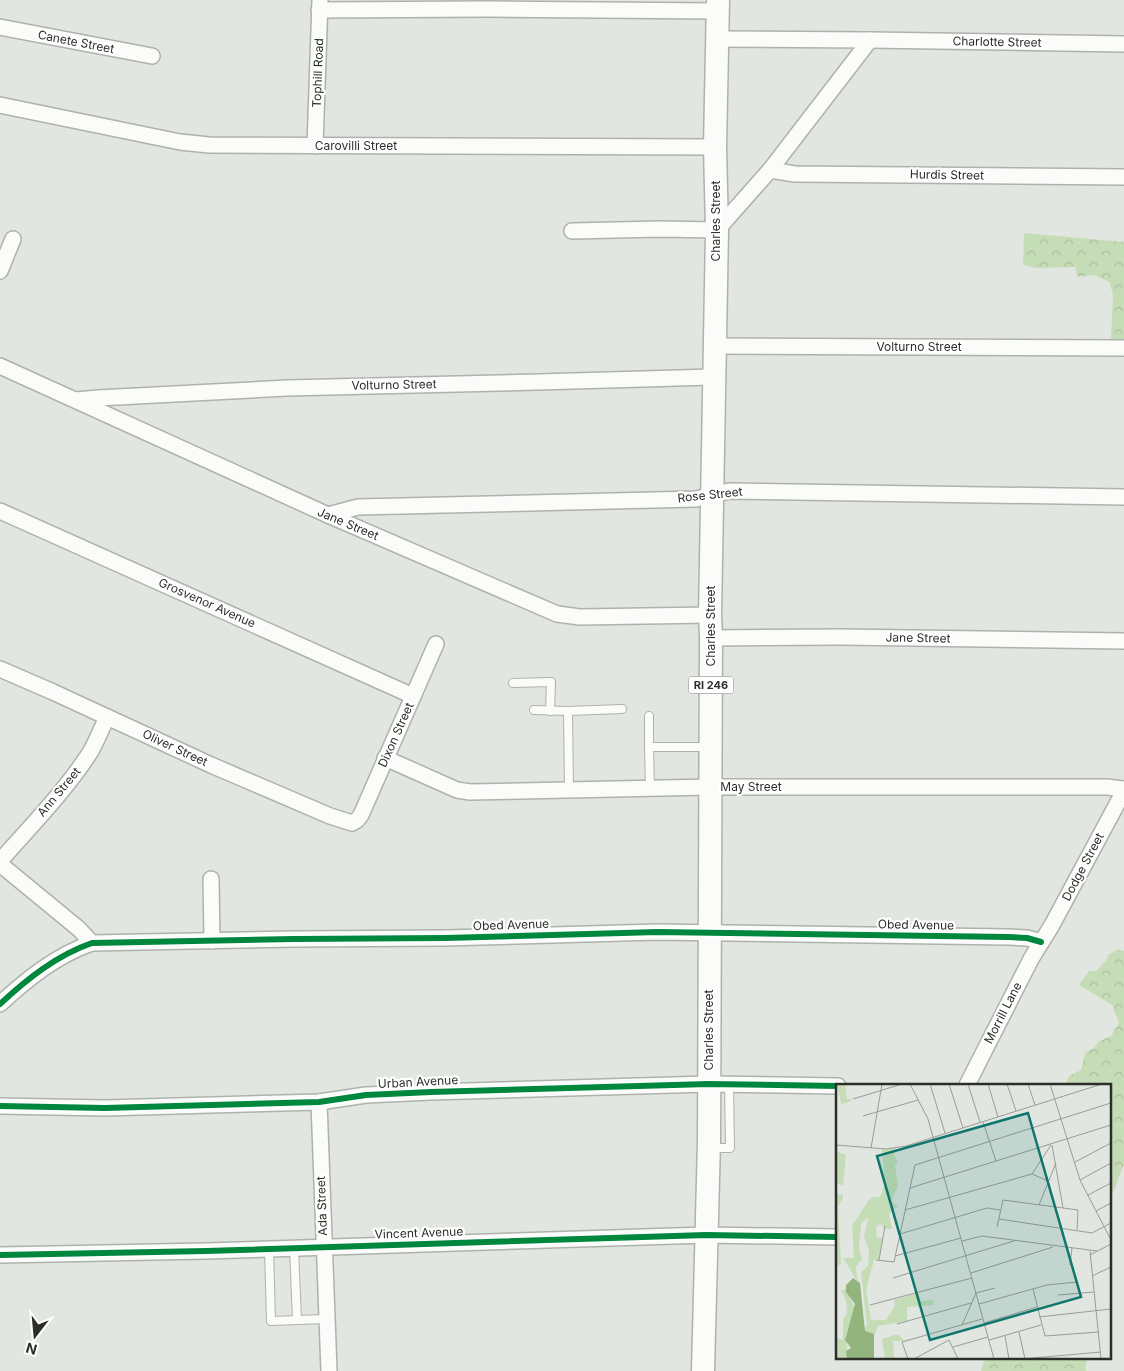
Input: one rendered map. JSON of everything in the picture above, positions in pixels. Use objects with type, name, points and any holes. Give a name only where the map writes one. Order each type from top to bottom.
[{"type":"main road","name":"Charles Street","points":[[703,1371],[708,1148],[719,1110],[709,933],[712,638],[710,615],[717,230],[715,147],[718,5]]},
{"type":"street","points":[[320,5],[489,9],[718,5]]},
{"type":"street","name":"Tophill Road","points":[[315,146],[320,5]]},
{"type":"street","name":"Canete Street","points":[[0,27],[152,56]]},
{"type":"street","name":"Charlotte Street","points":[[717,40],[870,40],[1124,44]]},
{"type":"street","points":[[572,231],[717,230],[770,170],[870,40]]},
{"type":"street","name":"Carovilli Street","points":[[0,105],[180,142],[216,145],[715,147]]},
{"type":"street","name":"Hurdis Street","points":[[770,170],[795,174],[1124,177]]},
{"type":"street","points":[[0,271],[13,240]]},
{"type":"street","name":"Volturno Street","points":[[714,346],[1124,348]]},
{"type":"street","name":"Jane Street","points":[[0,366],[328,515],[557,614],[580,618],[710,615]]},
{"type":"street","name":"Volturno Street","points":[[74,400],[287,388],[557,382],[714,376]]},
{"type":"street","name":"Rose Street","points":[[328,515],[358,507],[696,499],[729,491],[1124,497]]},
{"type":"street","name":"Grosvenor Avenue","points":[[0,511],[413,696]]},
{"type":"street","name":"Jane Street","points":[[712,638],[841,637],[1124,641]]},
{"type":"street","name":"Dixon Street","points":[[352,823],[361,815],[436,644]]},
{"type":"street","name":"Oliver Street","points":[[0,669],[219,768],[330,816],[352,823]]},
{"type":"street","name":"Ann Street","points":[[0,862],[83,763],[100,735],[107,717]]},
{"type":"street","name":"May Street","points":[[385,758],[463,791],[710,787],[1108,787],[1124,790]]},
{"type":"street","name":"Dodge Street","points":[[1041,942],[1052,926],[1124,790]]},
{"type":"street","points":[[0,862],[79,929],[92,943]]},
{"type":"street","points":[[212,879],[212,941]]},
{"type":"street","name":"Obed Avenue","points":[[0,1004],[49,965],[76,948],[92,943],[445,938],[657,932],[1008,937],[1028,938],[1041,942]]},
{"type":"street","name":"Morrill Lane","points":[[968,1084],[1041,942]]},
{"type":"street","name":"Urban Avenue","points":[[0,1106],[105,1108],[319,1102],[366,1095],[431,1092],[719,1084],[836,1086]]},
{"type":"street","name":"Ada Street","points":[[319,1102],[329,1371]]},
{"type":"street","name":"Vincent Avenue","points":[[0,1255],[706,1235],[836,1237]]},
{"type":"lane","points":[[513,683],[551,682],[550,710]]},
{"type":"lane","points":[[534,710],[622,710]]},
{"type":"lane","points":[[568,711],[570,790]]},
{"type":"lane","points":[[649,716],[650,788]]},
{"type":"lane","points":[[649,747],[710,747]]},
{"type":"lane","points":[[270,1248],[271,1322],[326,1319]]},
{"type":"lane","points":[[294,1248],[296,1320]]},
{"type":"green space","points":[[1024,233],[1124,242],[1124,344],[1112,344],[1111,340],[1113,294],[1109,282],[1094,275],[1078,277],[1075,267],[1036,268],[1023,265]]},
{"type":"green space","points":[[1118,949],[1124,951],[1124,1164],[1112,1195],[1112,1084],[1066,1084],[1069,1076],[1081,1070],[1085,1053],[1095,1047],[1098,1042],[1111,1036],[1119,1023],[1112,1005],[1079,985],[1089,971],[1097,971],[1108,955]]},
{"type":"green space","points":[[1088,1358],[1085,1368],[1087,1371],[981,1371],[985,1359]]},
{"type":"cycle path","points":[[0,1004],[55,961],[92,943],[445,938],[657,932],[1008,937],[1027,938],[1041,942]]},
{"type":"cycle path","points":[[0,1106],[105,1108],[319,1102],[366,1095],[708,1084],[836,1086]]},
{"type":"cycle path","points":[[0,1255],[206,1251],[706,1235],[836,1237]]}]
